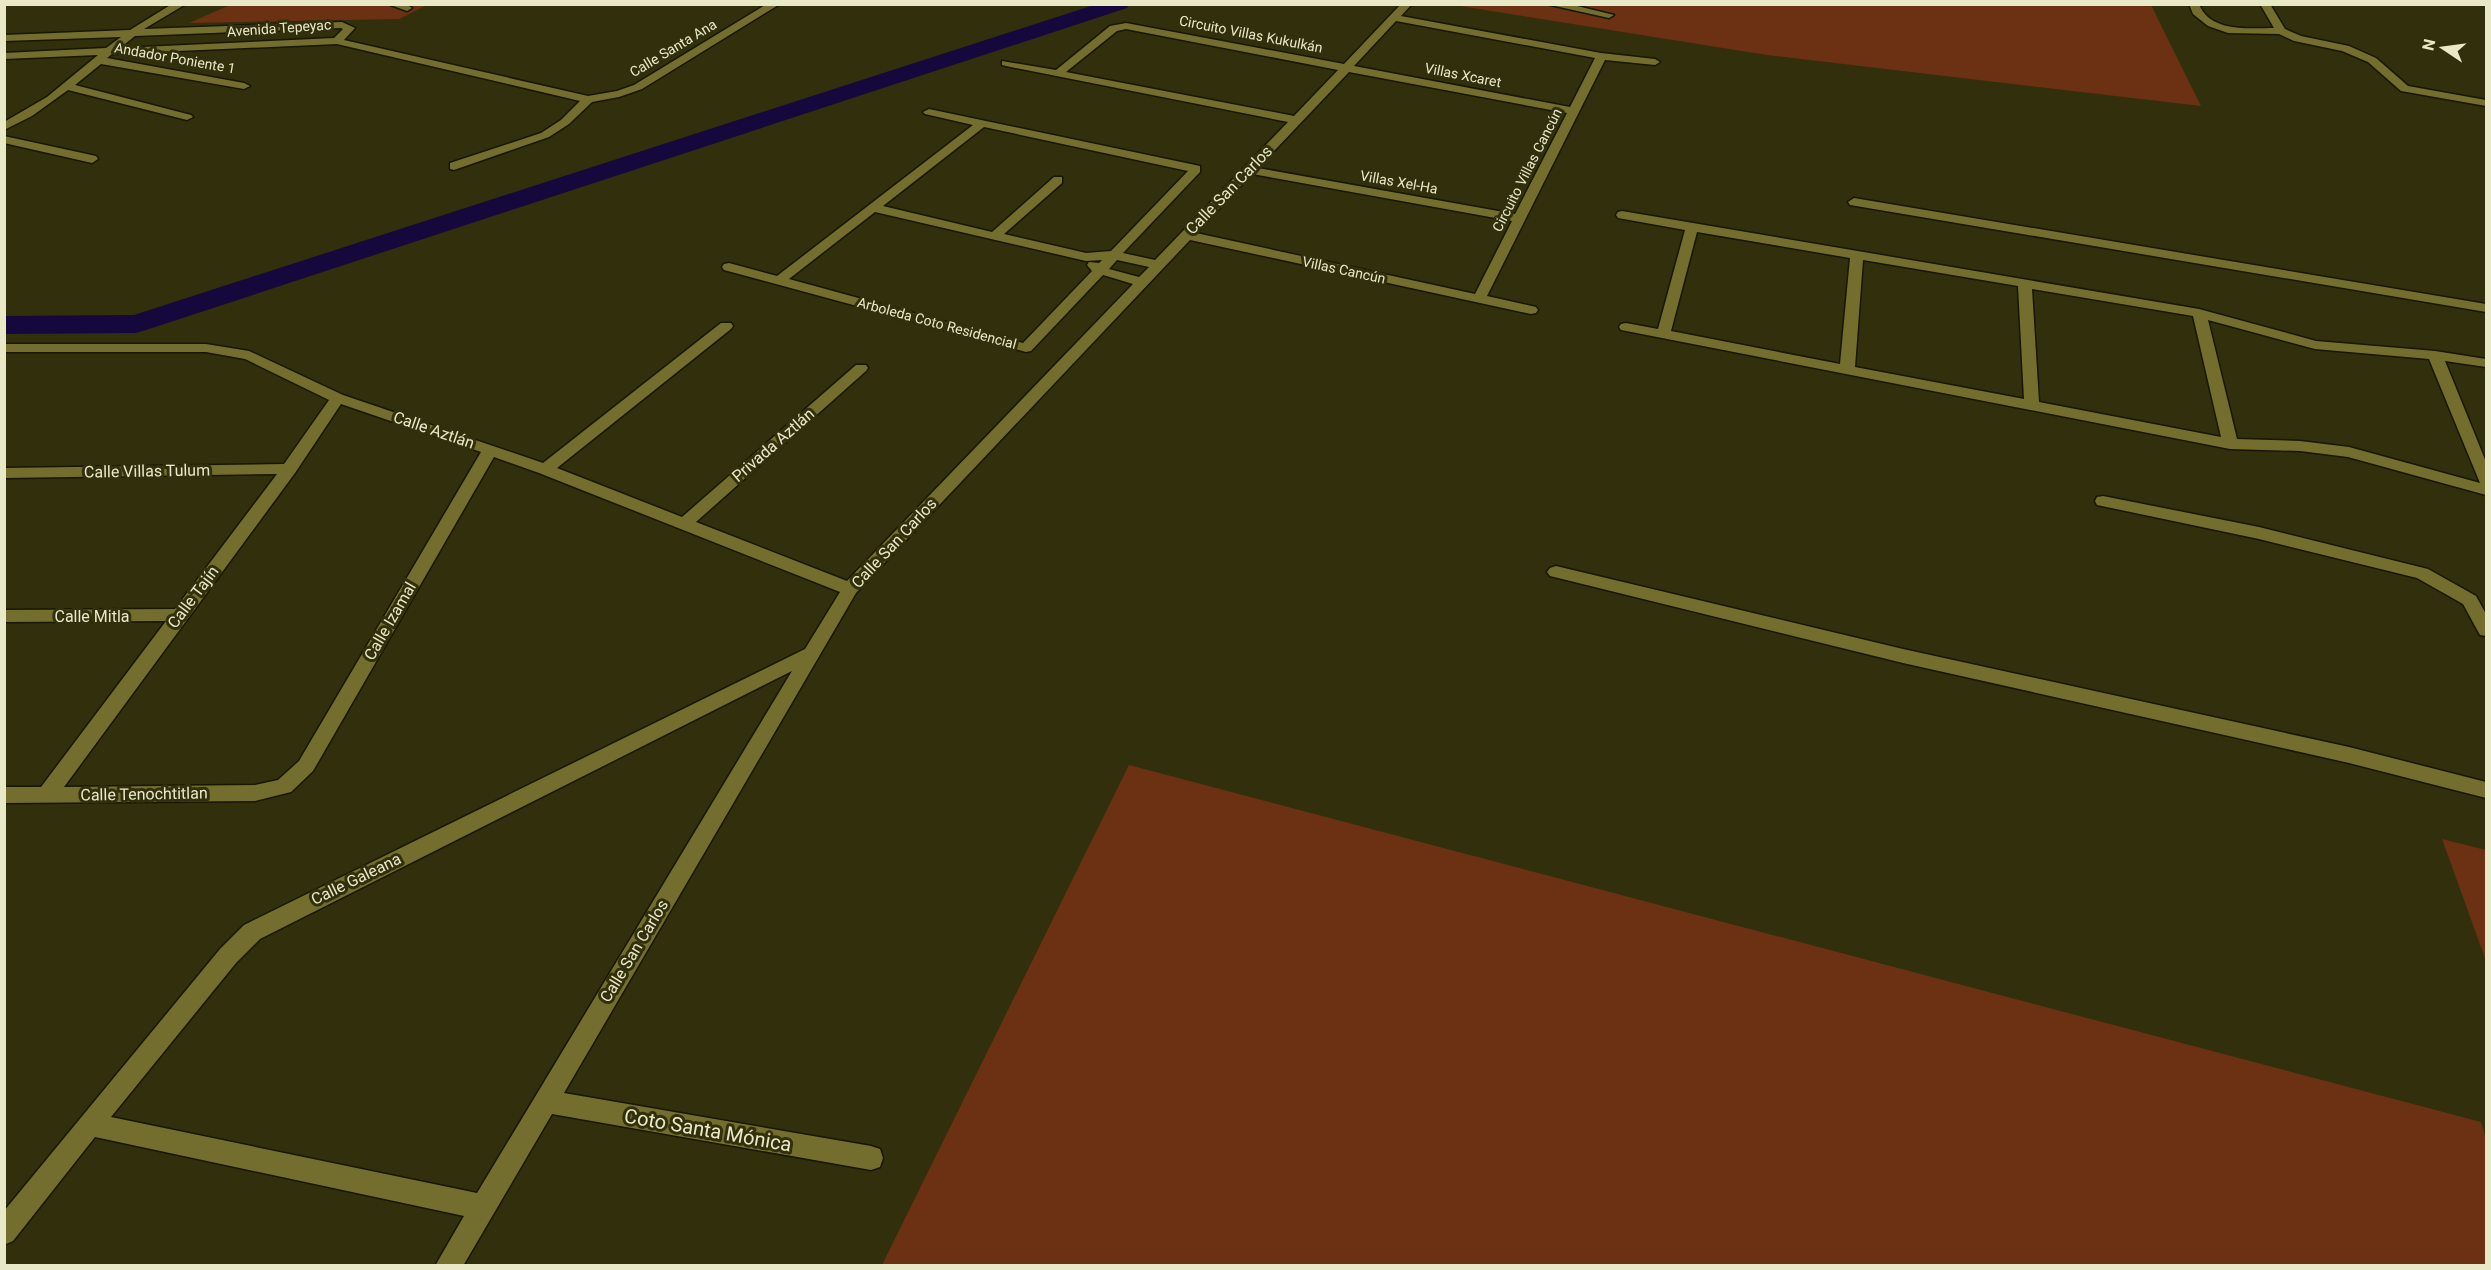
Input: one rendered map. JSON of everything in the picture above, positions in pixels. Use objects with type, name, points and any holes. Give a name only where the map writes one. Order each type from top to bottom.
[{"type":"street","points":[[4,128],[68,87],[131,33],[154,17],[181,4]]},
{"type":"street","points":[[393,4],[407,8]]},
{"type":"street","name":"Calle Santa Ana","points":[[588,99],[619,94],[638,87],[775,4]]},
{"type":"street","points":[[1551,4],[1609,15]]},
{"type":"street","points":[[2194,4],[2197,12],[2212,24],[2232,31],[2281,31],[2298,39],[2345,48],[2372,60],[2405,89],[2487,103]]},
{"type":"street","points":[[2265,4],[2281,31]]},
{"type":"street","points":[[1401,11],[1602,56],[1655,62]]},
{"type":"street","name":"Calle San Carlos","points":[[448,1266],[850,589],[1401,11]]},
{"type":"street","name":"Avenida Tepeyac","points":[[4,39],[342,26],[350,28],[337,41],[4,56]]},
{"type":"street","name":"Circuito Villas Kukulkán","points":[[1058,73],[1114,28],[1122,26],[1347,67]]},
{"type":"street","points":[[337,41],[588,99]]},
{"type":"street","name":"Circuito Villas Cancún","points":[[1479,299],[1602,56]]},
{"type":"street","name":"Andador Poniente 1","points":[[99,60],[244,86]]},
{"type":"street","points":[[1006,63],[1296,120]]},
{"type":"street","name":"Villas Xcaret","points":[[1347,67],[1574,111]]},
{"type":"street","points":[[68,87],[187,117]]},
{"type":"street","points":[[454,166],[545,135],[565,122],[588,99]]},
{"type":"street","name":"Arboleda Coto Residencial","points":[[729,267],[1026,348],[1196,169],[928,112]]},
{"type":"street","points":[[780,280],[982,123]]},
{"type":"street","points":[[4,139],[92,159]]},
{"type":"street","name":"Villas Xel-Ha","points":[[1249,170],[1519,219]]},
{"type":"street","points":[[995,236],[1058,180]]},
{"type":"street","points":[[1854,202],[2487,308]]},
{"type":"street","points":[[873,208],[1086,257],[1114,255],[1158,265]]},
{"type":"street","points":[[1622,215],[2199,313],[2315,345],[2435,355],[2487,363]]},
{"type":"street","points":[[1663,335],[1692,227]]},
{"type":"street","name":"Villas Cancún","points":[[1187,235],[1532,310]]},
{"type":"street","points":[[1847,370],[1857,255]]},
{"type":"street","points":[[1086,257],[1100,270],[1142,282]]},
{"type":"street","points":[[2025,284],[2032,406]]},
{"type":"street","points":[[2199,313],[2230,444]]},
{"type":"street","points":[[544,469],[726,326]]},
{"type":"street","points":[[1626,327],[2230,444],[2300,446],[2349,452],[2487,490]]},
{"type":"street","name":"Calle Aztlán","points":[[4,348],[206,348],[249,355],[338,398],[544,469],[685,522],[850,589]]},
{"type":"street","points":[[2435,355],[2487,480]]},
{"type":"street","name":"Privada Aztlán","points":[[685,522],[861,368]]},
{"type":"street","name":"Calle Tajín","points":[[46,795],[289,469],[338,398]]},
{"type":"street","name":"Calle Izamal","points":[[284,786],[306,766],[490,450]]},
{"type":"street","name":"Calle Villas Tulum","points":[[4,473],[289,469]]},
{"type":"street","points":[[2103,501],[2259,532],[2422,573],[2470,600],[2487,630]]},
{"type":"street","points":[[1556,572],[1903,656],[2349,755],[2487,790]]},
{"type":"street","name":"Calle Mitla","points":[[4,616],[180,615]]},
{"type":"street","name":"Calle Galeana","points":[[4,1232],[228,956],[252,932],[810,654]]},
{"type":"street","name":"Calle Tenochtitlan","points":[[4,795],[255,793],[284,786]]},
{"type":"street","name":"Coto Santa Mónica","points":[[545,1101],[871,1158]]},
{"type":"street","points":[[90,1124],[138,1136],[483,1207]]},
{"type":"shaded area","points":[[230,5],[427,5],[399,19],[189,23]]},
{"type":"shaded area","points":[[1454,5],[2151,5],[2201,106],[1767,55]]},
{"type":"shaded area","points":[[1129,765],[2481,1122],[2486,1139],[2486,1265],[882,1265]]},
{"type":"shaded area","points":[[2442,839],[2486,850],[2486,961]]},
{"type":"waterway","points":[[4,325],[136,324],[1120,4]]}]
